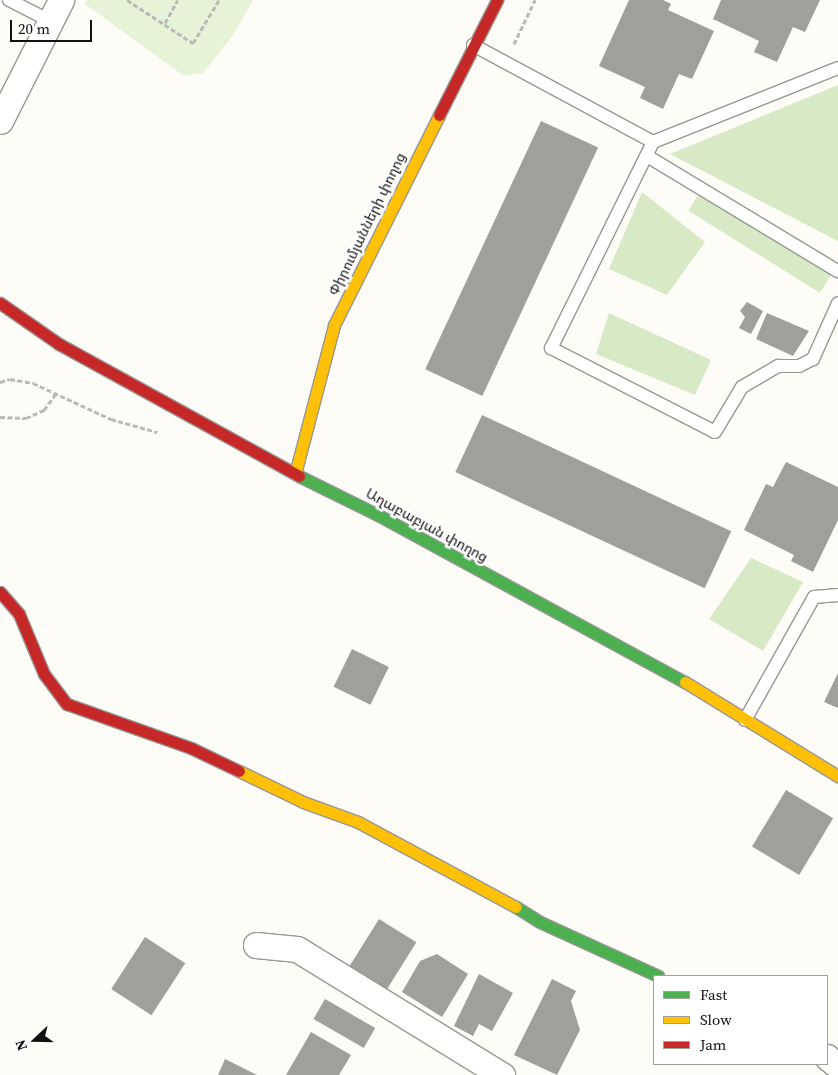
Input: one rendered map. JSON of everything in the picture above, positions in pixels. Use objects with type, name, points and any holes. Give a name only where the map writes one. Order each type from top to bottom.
[{"type":"street","name":"Փիրումյանների փողոց","points":[[295,474],[334,325],[496,0]]},
{"type":"street","points":[[0,121],[55,10]]},
{"type":"street","name":"Աղաբաբյան փողոց","points":[[0,303],[59,344],[295,474],[380,516],[660,667],[838,776]]},
{"type":"street","points":[[0,592],[18,614],[44,674],[67,704],[191,748],[303,802],[358,822],[485,888],[540,922],[656,975]]},
{"type":"street","points":[[256,945],[297,949],[502,1075]]},
{"type":"street","points":[[828,1058],[838,1066]]},
{"type":"lane","points":[[9,0],[55,10]]},
{"type":"lane","points":[[472,45],[653,142]]},
{"type":"lane","points":[[838,68],[653,142],[550,348],[714,432],[742,387],[778,366],[799,366],[813,359],[838,303]]},
{"type":"lane","points":[[647,156],[838,271]]},
{"type":"lane","points":[[745,720],[814,597],[838,595]]},
{"type":"path","points":[[128,0],[193,43],[219,0]]},
{"type":"path","points":[[165,23],[178,0]]},
{"type":"path","points":[[505,62],[535,0]]},
{"type":"path","points":[[0,382],[10,379],[57,392],[111,419],[134,428],[163,433]]},
{"type":"path","points":[[0,417],[26,418],[44,410],[57,392]]},
{"type":"green space","points":[[87,0],[253,0],[231,38],[203,73],[184,76],[85,4]]},
{"type":"green space","points":[[838,85],[838,241],[670,154]]},
{"type":"green space","points":[[642,192],[705,242],[667,295],[609,269]]},
{"type":"green space","points":[[700,192],[831,274],[820,293],[688,211]]},
{"type":"green space","points":[[609,313],[711,360],[695,395],[596,354]]},
{"type":"green space","points":[[751,558],[803,582],[763,651],[709,619]]},
{"type":"building","points":[[629,0],[663,0],[671,4],[668,10],[714,31],[692,79],[679,74],[663,109],[640,98],[645,87],[599,66]]},
{"type":"building","points":[[721,0],[820,0],[805,32],[793,27],[777,62],[754,52],[759,41],[713,19]]},
{"type":"building","points":[[541,121],[598,148],[482,396],[425,369]]},
{"type":"building","points":[[747,302],[763,311],[751,334],[739,328],[745,317],[740,311]]},
{"type":"building","points":[[767,313],[809,331],[793,356],[756,339]]},
{"type":"building","points":[[482,415],[731,531],[705,588],[455,472]]},
{"type":"building","points":[[786,462],[838,487],[838,520],[813,572],[791,561],[794,555],[744,530],[766,484],[773,487]]},
{"type":"building","points":[[352,649],[389,667],[370,705],[334,687]]},
{"type":"building","points":[[838,673],[838,708],[824,702]]},
{"type":"building","points":[[786,790],[833,818],[799,875],[752,847]]},
{"type":"building","points":[[379,919],[416,942],[386,992],[348,968]]},
{"type":"building","points":[[145,937],[185,963],[151,1015],[111,989]]},
{"type":"building","points":[[437,954],[468,974],[442,1017],[402,992],[420,961]]},
{"type":"building","points":[[479,974],[513,993],[492,1031],[479,1024],[473,1036],[454,1026]]},
{"type":"building","points":[[552,979],[576,991],[571,1001],[580,1030],[557,1075],[514,1055]]},
{"type":"building","points":[[325,999],[375,1028],[364,1048],[314,1019]]},
{"type":"building","points":[[311,1032],[351,1055],[339,1075],[286,1075]]},
{"type":"building","points":[[225,1059],[257,1075],[218,1075]]},
{"type":"traffic: fast","points":[[299,476],[380,516],[685,682]]},
{"type":"traffic: fast","points":[[516,907],[540,922],[656,975]]},
{"type":"traffic: slow","points":[[295,474],[334,325],[439,115]]},
{"type":"traffic: slow","points":[[685,682],[838,776]]},
{"type":"traffic: slow","points":[[239,771],[303,802],[358,822],[516,907]]},
{"type":"traffic: jam","points":[[439,115],[497,0]]},
{"type":"traffic: jam","points":[[0,303],[59,344],[299,476]]},
{"type":"traffic: jam","points":[[0,592],[19,614],[44,674],[67,704],[191,748],[239,771]]}]
